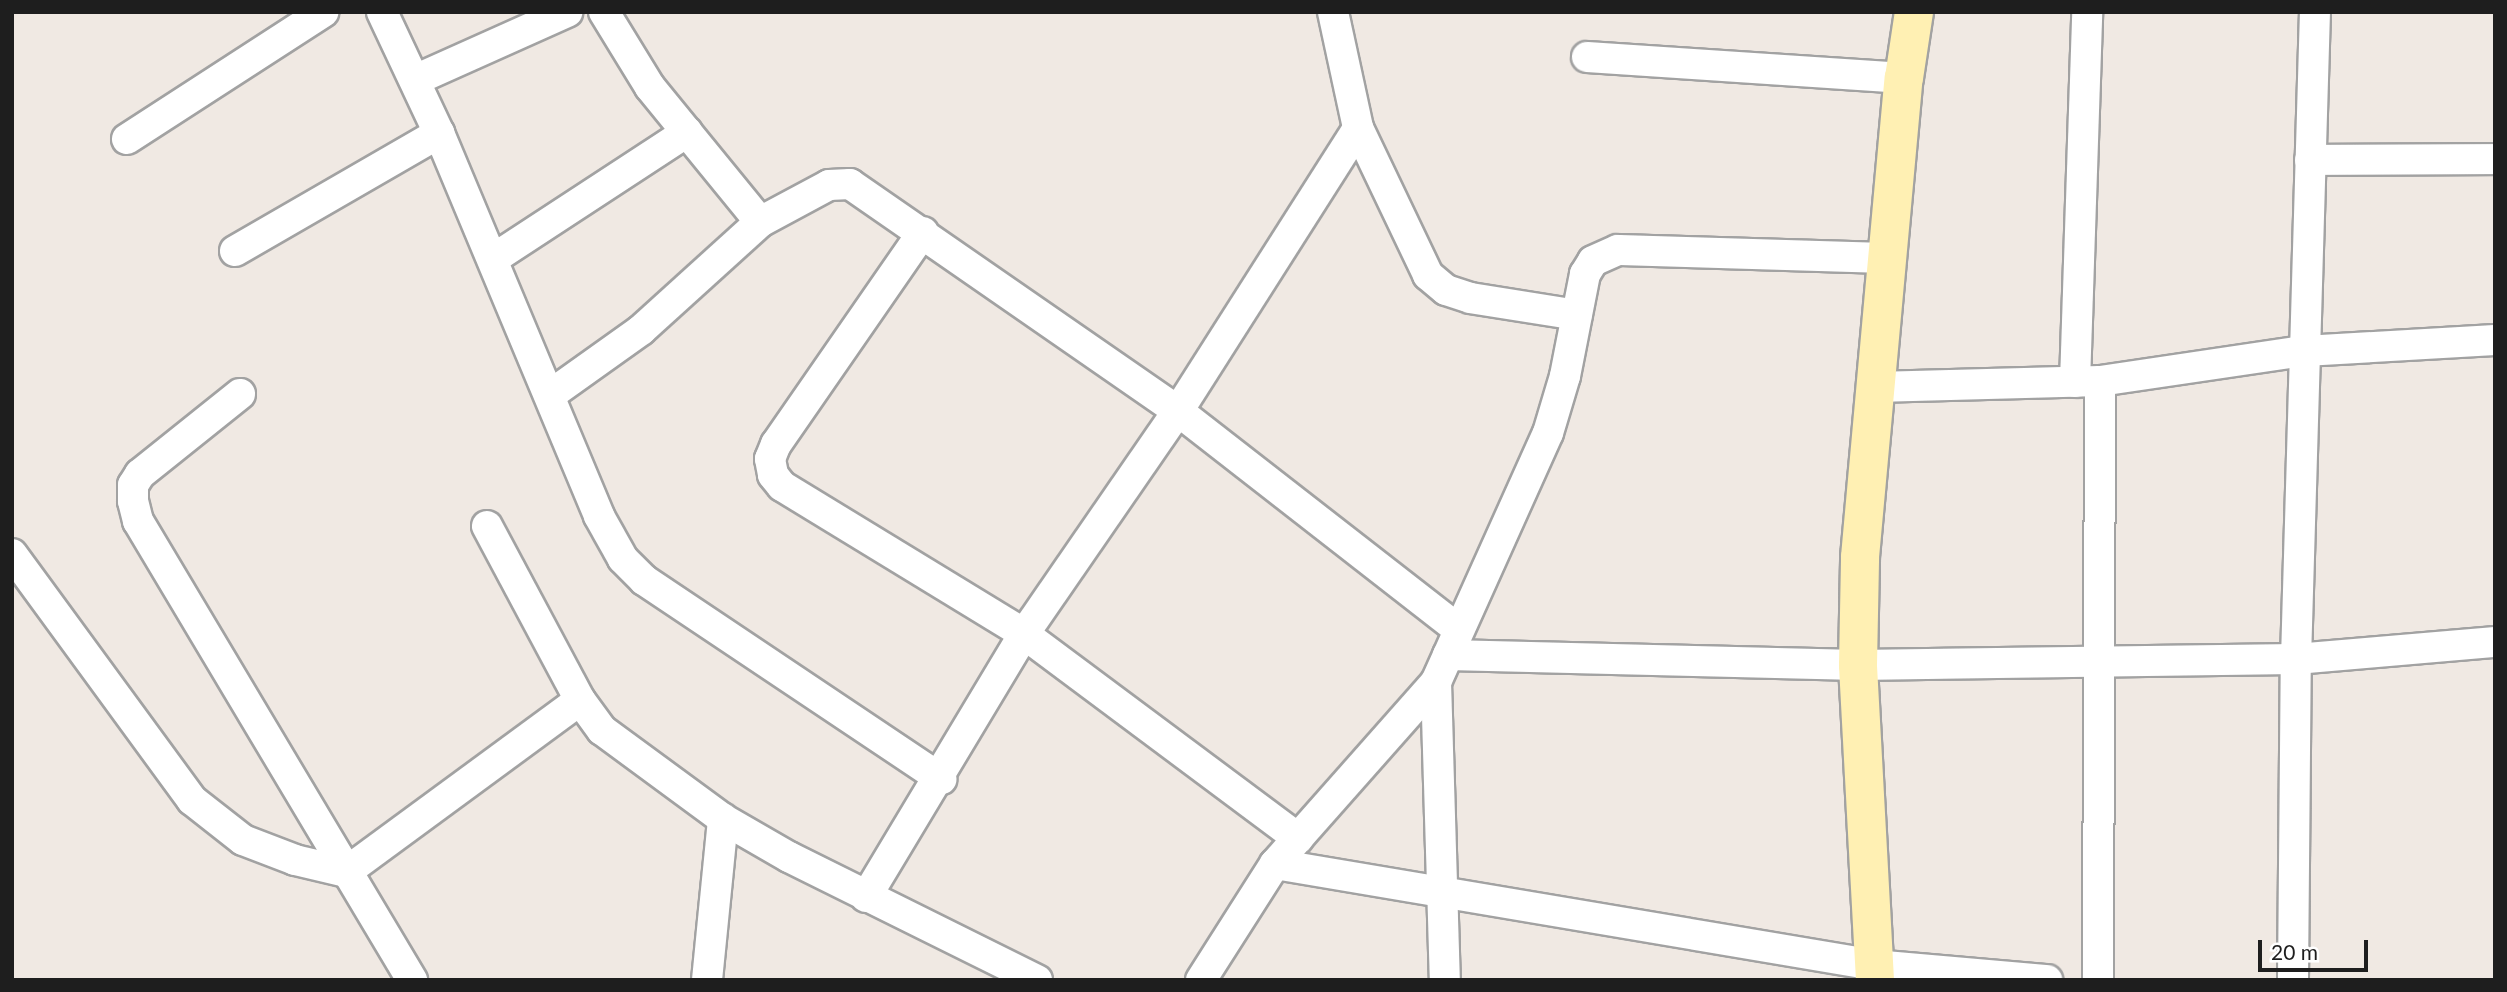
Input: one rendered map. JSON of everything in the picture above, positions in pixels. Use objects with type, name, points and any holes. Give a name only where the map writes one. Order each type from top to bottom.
[{"type":"street","points":[[127,139],[323,12]]},
{"type":"street","points":[[382,12],[439,133],[600,516],[624,559],[644,580],[941,779]]},
{"type":"street","points":[[415,80],[567,12]]},
{"type":"street","points":[[604,12],[650,87],[760,222]]},
{"type":"street","points":[[1333,12],[1357,128],[1427,275],[1446,290],[1470,298],[1577,315]]},
{"type":"street","points":[[1875,972],[1858,665],[1864,482],[1904,78],[1914,12]]},
{"type":"street","points":[[2087,12],[2087,382],[2098,661],[2098,980]]},
{"type":"street","points":[[2293,980],[2304,351],[2315,12]]},
{"type":"street","points":[[1587,57],[1904,78]]},
{"type":"street","points":[[866,897],[941,779],[1024,634],[1178,411],[1357,128]]},
{"type":"street","points":[[493,259],[687,132]]},
{"type":"street","points":[[235,251],[439,133]]},
{"type":"street","points":[[2310,160],[2495,159]]},
{"type":"street","points":[[550,396],[641,330],[760,222],[828,185],[850,184],[1178,411],[1453,642],[1858,665],[2297,659],[2495,642]]},
{"type":"street","points":[[923,232],[776,444],[770,459],[773,475],[782,486],[1024,634],[1298,838]]},
{"type":"street","points":[[1200,980],[1275,864],[1436,682],[1548,433],[1585,274],[1593,261],[1618,250],[1887,258]]},
{"type":"street","points":[[1875,387],[2087,382],[2304,351],[2495,340]]},
{"type":"street","points":[[240,394],[140,474],[133,485],[133,501],[138,521],[412,980]]},
{"type":"street","points":[[488,526],[580,700],[602,730],[723,819],[866,897],[1037,980]]},
{"type":"street","points":[[12,554],[192,800],[243,840],[295,860],[346,872],[580,700]]},
{"type":"street","points":[[1436,682],[1440,895],[1445,980]]},
{"type":"street","points":[[707,980],[723,819]]},
{"type":"street","points":[[1275,864],[1875,972],[2048,980]]}]
